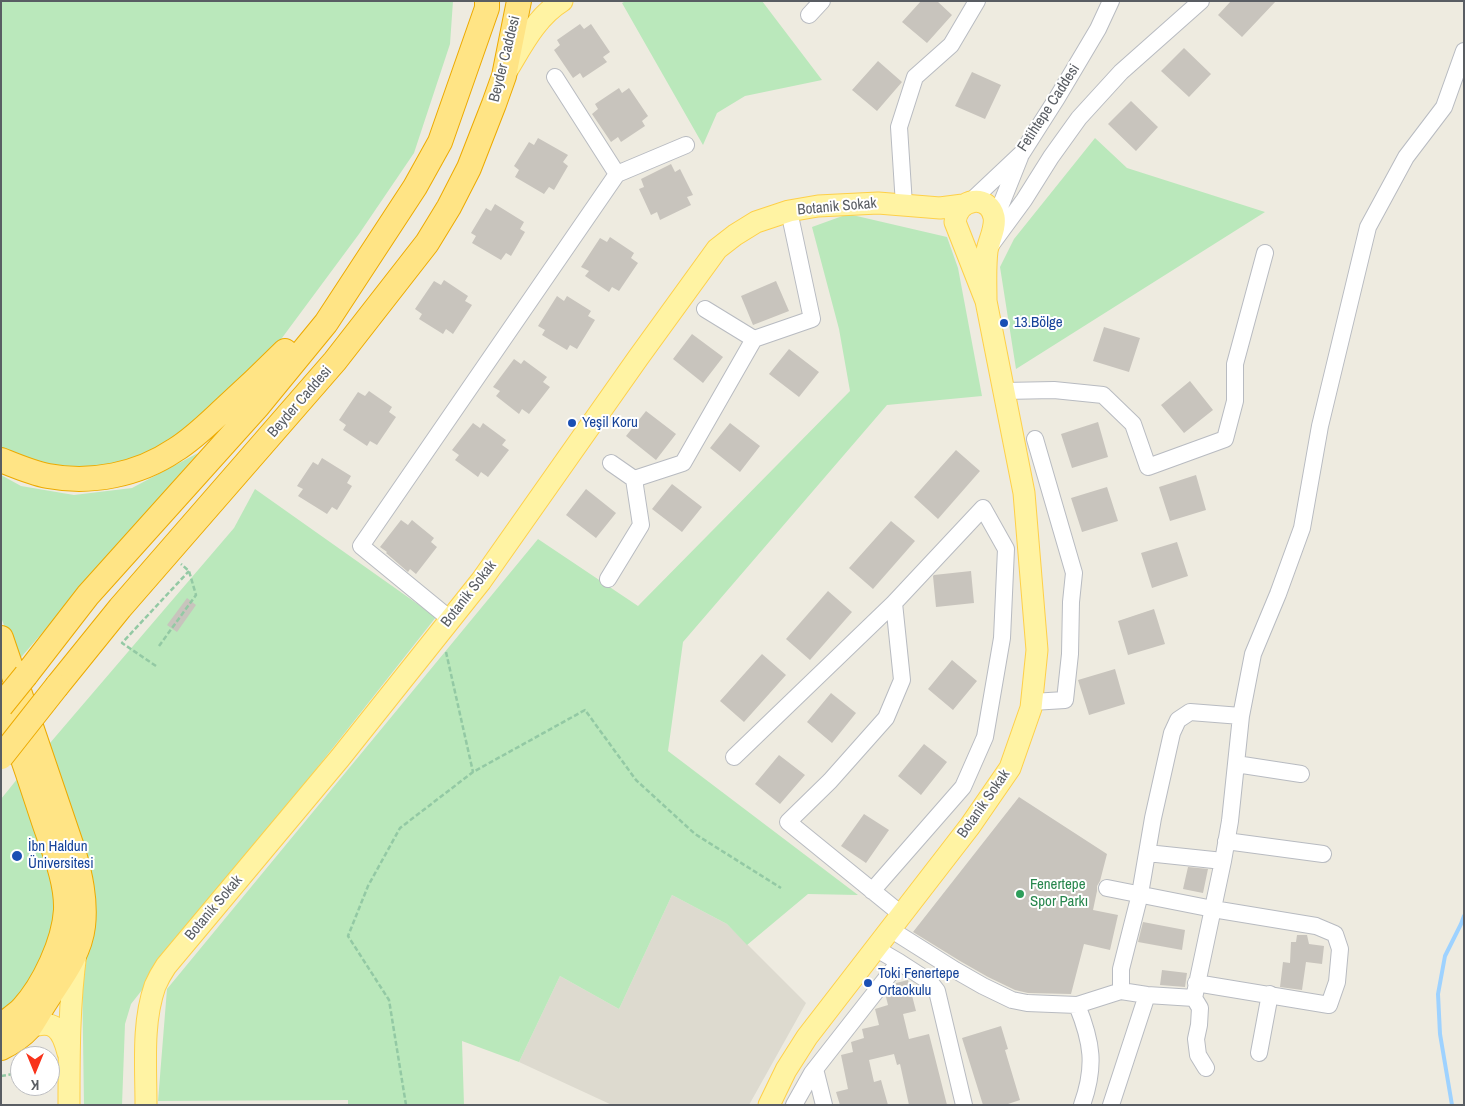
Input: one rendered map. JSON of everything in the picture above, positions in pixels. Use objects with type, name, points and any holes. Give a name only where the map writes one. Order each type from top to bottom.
[{"type":"highway","points":[[465,67],[471,1]]},
{"type":"highway","name":"Beyder Caddesi","points":[[1,706],[88,595],[258,406],[326,323],[415,187],[440,142],[487,8],[487,1]]},
{"type":"highway","name":"Beyder Caddesi","points":[[1,757],[120,608],[335,361],[427,244],[469,168],[494,104],[504,76],[518,1]]},
{"type":"highway","points":[[504,76],[536,1]]},
{"type":"highway","points":[[1,460],[18,468],[47,476],[77,479],[99,479],[135,471],[158,461],[176,450],[208,424],[289,346],[326,323]]},
{"type":"highway","points":[[1,638],[51,781],[79,871],[84,915],[83,927],[72,960],[28,1028],[1,1048]]},
{"type":"highway","points":[[1,696],[55,854],[65,893],[66,908],[64,925],[48,970],[21,1009],[1,1026]]},
{"type":"main road","points":[[504,76],[536,23],[562,1]]},
{"type":"main road","name":"Botanik Sokak","points":[[146,1105],[146,1037],[148,1016],[156,984],[166,966],[340,758],[480,581],[717,249],[756,222],[789,211],[848,203],[878,203],[940,208],[967,203]]},
{"type":"main road","points":[[967,203],[982,203],[992,210],[994,225],[987,251],[986,301],[955,222],[956,215],[967,203]]},
{"type":"main road","name":"Botanik Sokak","points":[[904,205],[937,216],[958,232]]},
{"type":"main road","points":[[958,232],[966,238],[978,240],[990,234],[994,225]]},
{"type":"main road","name":"Botanik Sokak","points":[[769,1105],[786,1070],[807,1037],[970,826],[1010,768],[1031,708],[1037,650],[1024,493],[986,301]]},
{"type":"main road","points":[[69,1105],[68,1055],[72,980],[77,948]]},
{"type":"main road","points":[[28,1028],[38,1024],[54,1027],[64,1038],[68,1055]]},
{"type":"street","points":[[809,15],[822,1]]},
{"type":"street","name":"Fetihtepe Caddesi","points":[[967,203],[1022,152],[1098,29],[1111,1]]},
{"type":"street","points":[[987,251],[1079,118],[1121,72],[1201,1]]},
{"type":"street","points":[[904,205],[899,127],[915,77],[951,45],[973,3]]},
{"type":"street","points":[[1206,1068],[1198,1055],[1196,1039],[1200,1008],[1195,990],[1223,861],[1241,716],[1253,654],[1278,594],[1302,528],[1320,426],[1368,227],[1406,157],[1444,107],[1464,51]]},
{"type":"street","points":[[555,77],[617,174]]},
{"type":"street","points":[[450,620],[361,546],[617,174],[686,145]]},
{"type":"street","points":[[994,225],[1022,152]]},
{"type":"street","points":[[634,479],[683,463],[754,339],[812,319],[789,211]]},
{"type":"street","points":[[1004,391],[1054,390],[1103,395],[1133,424],[1148,467],[1225,439],[1235,401],[1235,364],[1265,253]]},
{"type":"street","points":[[705,309],[754,339]]},
{"type":"street","points":[[1032,702],[1065,700],[1070,654],[1071,602],[1074,573],[1035,439]]},
{"type":"street","points":[[608,579],[640,525],[634,479],[611,463]]},
{"type":"street","points":[[734,757],[894,603],[983,508],[1006,549],[1002,638],[985,737],[963,787],[872,891]]},
{"type":"street","points":[[894,603],[902,680],[886,718],[830,781],[788,822],[872,891],[896,922],[955,970],[1012,1000],[1027,1003],[1077,1005],[1122,991],[1147,994],[1195,990],[1270,994],[1329,1004],[1337,982],[1340,949],[1335,934],[1316,926],[1213,909],[1107,888]]},
{"type":"street","points":[[1122,991],[1121,969],[1140,894],[1153,818],[1172,733],[1178,720],[1190,712],[1241,716]]},
{"type":"street","points":[[1236,764],[1301,774]]},
{"type":"street","points":[[1226,841],[1323,854]]},
{"type":"street","points":[[1147,853],[1223,861]]},
{"type":"street","points":[[875,948],[930,982],[937,991],[964,1105]]},
{"type":"street","points":[[794,1105],[815,1069],[900,962]]},
{"type":"street","points":[[1111,1105],[1147,994]]},
{"type":"street","points":[[1259,1053],[1270,994]]},
{"type":"street","points":[[1077,1005],[1087,1030],[1092,1068],[1089,1085],[1082,1105]]},
{"type":"street","points":[[815,1069],[824,1105]]},
{"type":"path","points":[[159,646],[196,595],[189,571],[170,552]]},
{"type":"path","points":[[156,666],[122,643],[189,571]]},
{"type":"path","points":[[435,638],[446,652],[473,772]]},
{"type":"path","points":[[406,1105],[390,1000],[348,936],[368,886],[400,828],[473,772],[584,710],[636,780],[695,834],[781,888]]},
{"type":"shaded area","points":[[672,895],[727,924],[806,1003],[749,1105],[612,1105],[519,1062],[560,976],[619,1009]]},
{"type":"green space","points":[[1,1],[453,1],[450,44],[414,153],[359,234],[279,342],[188,428],[139,458],[91,471],[37,466],[1,448]]},
{"type":"green space","points":[[626,1],[762,1],[822,80],[745,96],[717,113],[703,145],[622,3]]},
{"type":"green space","points":[[1095,138],[1127,168],[1265,212],[1016,369],[1000,267],[1014,239]]},
{"type":"green space","points":[[848,214],[947,237],[958,268],[982,396],[887,405],[683,642],[668,751],[858,895],[808,894],[747,945],[727,924],[672,895],[619,1009],[560,976],[519,1062],[462,1041],[464,1105],[348,1105],[348,1100],[158,1101],[167,989],[538,539],[638,606],[850,391],[839,329],[812,227]]},
{"type":"green space","points":[[198,453],[17,662],[1,617],[1,475],[21,486],[74,495],[132,488]]},
{"type":"green space","points":[[255,489],[436,617],[131,1004],[125,1024],[122,1105],[84,1105],[82,972],[44,750],[234,528]]},
{"type":"green space","points":[[18,778],[40,839],[56,904],[56,925],[27,994],[1,1016],[1,799]]},
{"type":"building","points":[[921,1],[937,1],[952,15],[927,43],[902,22]]},
{"type":"building","points":[[1231,1],[1276,1],[1242,37],[1218,15]]},
{"type":"building","points":[[580,24],[584,29],[591,24],[610,52],[603,57],[607,62],[583,78],[580,73],[573,78],[554,50],[560,45],[557,40]]},
{"type":"building","points":[[1184,48],[1211,74],[1189,97],[1161,71]]},
{"type":"building","points":[[878,61],[902,82],[877,111],[852,90]]},
{"type":"building","points":[[972,72],[1001,85],[985,119],[955,106]]},
{"type":"building","points":[[619,88],[622,93],[629,88],[648,116],[642,121],[645,126],[621,142],[618,137],[611,142],[592,114],[598,109],[595,104]]},
{"type":"building","points":[[1131,101],[1158,127],[1136,151],[1108,124]]},
{"type":"building","points":[[538,138],[568,155],[563,162],[568,166],[554,190],[549,187],[544,194],[515,177],[519,170],[514,166],[529,142],[534,145]]},
{"type":"building","points":[[671,164],[675,172],[680,169],[693,195],[687,197],[691,205],[660,220],[657,212],[651,215],[639,189],[644,187],[641,179]]},
{"type":"building","points":[[495,204],[524,222],[520,229],[525,232],[511,256],[506,253],[501,260],[472,243],[476,236],[471,233],[486,208],[491,211]]},
{"type":"building","points":[[610,237],[634,253],[631,258],[638,263],[619,291],[612,287],[609,292],[585,276],[589,271],[581,267],[600,238],[607,242]]},
{"type":"building","points":[[444,280],[468,296],[465,301],[472,305],[453,334],[446,329],[443,334],[419,319],[422,314],[415,309],[434,281],[441,285]]},
{"type":"building","points":[[776,281],[789,311],[753,325],[741,296]]},
{"type":"building","points":[[557,296],[564,301],[567,296],[591,311],[588,316],[595,320],[577,349],[570,345],[567,350],[542,335],[545,330],[538,326]]},
{"type":"building","points":[[1104,327],[1140,338],[1129,372],[1093,361]]},
{"type":"building","points":[[692,334],[723,357],[703,383],[673,359]]},
{"type":"building","points":[[789,349],[819,372],[799,397],[769,374]]},
{"type":"building","points":[[514,359],[521,364],[524,360],[547,377],[543,382],[550,387],[529,414],[522,409],[519,414],[496,396],[500,391],[493,387]]},
{"type":"building","points":[[1190,381],[1213,410],[1184,433],[1161,405]]},
{"type":"building","points":[[369,391],[392,407],[389,412],[396,417],[377,445],[370,441],[367,446],[343,430],[346,425],[339,420],[358,392],[365,396]]},
{"type":"building","points":[[646,411],[676,434],[656,460],[626,436]]},
{"type":"building","points":[[1098,422],[1108,457],[1072,468],[1061,434]]},
{"type":"building","points":[[473,423],[480,428],[483,423],[506,440],[502,445],[509,450],[488,477],[481,472],[478,477],[455,460],[459,455],[452,450]]},
{"type":"building","points":[[730,423],[760,446],[740,472],[710,448]]},
{"type":"building","points":[[956,450],[980,471],[938,519],[914,497]]},
{"type":"building","points":[[322,458],[351,476],[347,483],[352,486],[337,510],[332,507],[327,514],[298,496],[303,489],[297,486],[313,462],[318,465]]},
{"type":"building","points":[[1196,475],[1206,510],[1170,521],[1159,487]]},
{"type":"building","points":[[672,484],[702,507],[682,532],[652,509]]},
{"type":"building","points":[[1107,487],[1118,521],[1082,532],[1071,498]]},
{"type":"building","points":[[586,489],[616,513],[596,538],[566,515]]},
{"type":"building","points":[[401,520],[408,525],[412,520],[434,538],[431,542],[437,547],[416,574],[410,569],[408,572],[380,547]]},
{"type":"building","points":[[891,521],[915,541],[873,589],[849,568]]},
{"type":"building","points":[[1177,542],[1188,576],[1152,588],[1141,553]]},
{"type":"building","points":[[971,571],[974,603],[936,607],[933,576]]},
{"type":"building","points":[[828,591],[852,612],[810,660],[786,639]]},
{"type":"building","points":[[187,598],[196,605],[177,632],[167,625]]},
{"type":"building","points":[[1154,609],[1165,644],[1128,655],[1118,621]]},
{"type":"building","points":[[762,654],[786,675],[744,722],[720,701]]},
{"type":"building","points":[[952,660],[977,681],[953,710],[928,689]]},
{"type":"building","points":[[1115,669],[1125,704],[1089,715],[1078,680]]},
{"type":"building","points":[[831,693],[856,713],[832,743],[807,722]]},
{"type":"building","points":[[924,744],[947,762],[921,795],[898,776]]},
{"type":"building","points":[[779,755],[805,775],[780,804],[755,784]]},
{"type":"building","name":"Fenertepe Spor Parkı","points":[[1019,797],[1107,854],[1097,886],[1093,910],[1118,915],[1110,950],[1084,944],[1071,994],[1028,993],[1015,990],[988,977],[913,932]]},
{"type":"building","points":[[864,814],[889,830],[866,863],[841,846]]},
{"type":"building","points":[[1188,867],[1208,869],[1203,893],[1183,889]]},
{"type":"building","points":[[1143,922],[1185,930],[1182,950],[1138,942]]},
{"type":"building","points":[[1297,935],[1307,935],[1309,944],[1324,946],[1322,964],[1306,962],[1302,990],[1280,987],[1283,962],[1290,963],[1291,942],[1296,942]]},
{"type":"building","points":[[1162,970],[1187,973],[1185,987],[1160,985]]},
{"type":"building","points":[[908,980],[916,1011],[903,1014],[909,1039],[929,1034],[947,1105],[909,1105],[900,1064],[897,1065],[894,1054],[869,1060],[874,1082],[881,1080],[888,1105],[840,1105],[836,1092],[848,1089],[841,1055],[853,1052],[851,1042],[864,1038],[862,1029],[879,1025],[875,1009],[888,1005],[886,997],[898,993],[896,983]]},
{"type":"building","points":[[1001,1026],[1008,1049],[1005,1050],[1020,1100],[1005,1105],[983,1105],[962,1038]]},
{"type":"waterway","points":[[1452,1105],[1440,1034],[1438,994],[1445,956],[1464,916]]},
{"type":"place","name":"13.Bölge","points":[[1004,323]]},
{"type":"place","name":"Yeşil Koru","points":[[572,423]]},
{"type":"place","name":"İbn Haldun Üniversitesi","points":[[17,856]]},
{"type":"place","name":"Fenertepe Spor Parkı","points":[[1020,894]]},
{"type":"place","name":"Toki Fenertepe Ortaokulu","points":[[868,983]]}]
